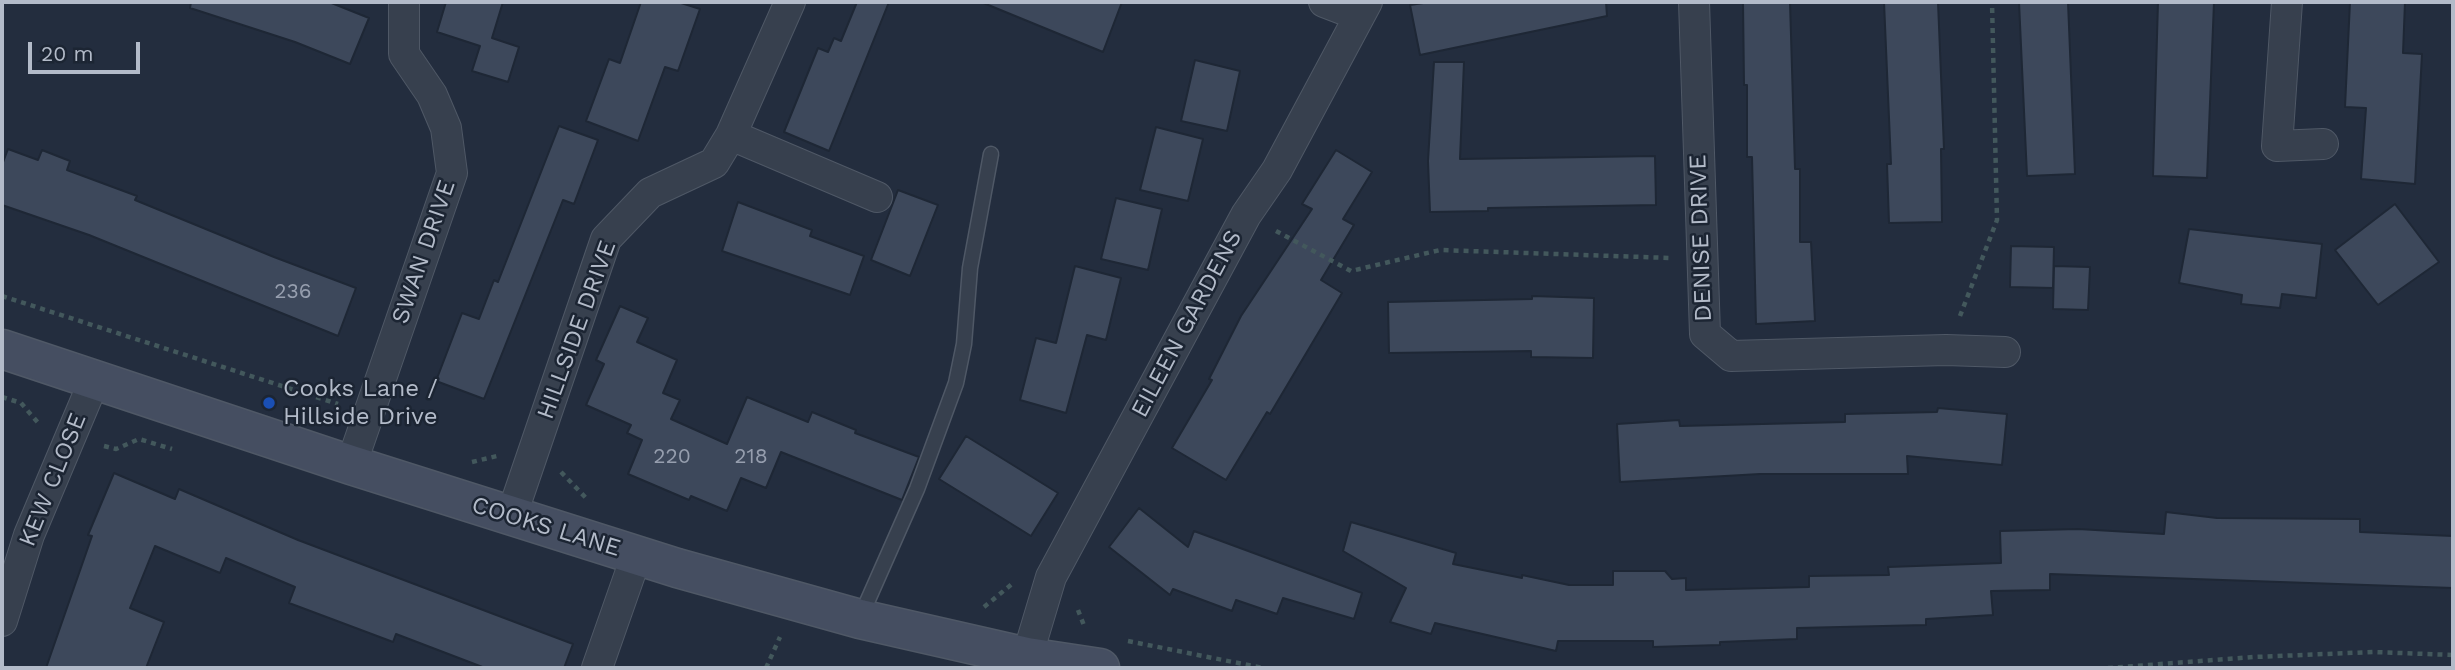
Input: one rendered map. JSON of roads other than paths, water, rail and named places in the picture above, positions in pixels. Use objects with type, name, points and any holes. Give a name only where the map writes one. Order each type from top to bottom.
[{"type":"street","name":"SWAN DRIVE","points":[[351,465],[452,173],[446,128],[432,95],[404,54],[404,2]]},
{"type":"street","name":"HILLSIDE DRIVE","points":[[512,517],[606,239],[650,193],[714,163],[731,135],[790,2]]},
{"type":"street","points":[[1324,2],[1362,9]]},
{"type":"street","name":"DENISE DRIVE","points":[[1694,2],[1704,334],[1731,356],[1946,350],[2005,352]]},
{"type":"street","points":[[2287,2],[2277,146],[2323,144]]},
{"type":"street","name":"EILEEN GARDENS","points":[[1027,657],[1051,577],[1246,215],[1276,170],[1362,9]]},
{"type":"street","points":[[731,135],[877,197]]},
{"type":"street","name":"COOKS LANE","points":[[2,349],[512,517],[860,619],[1027,657],[1100,668]]},
{"type":"street","name":"KEW CLOSE","points":[[2,621],[29,535],[94,381]]},
{"type":"street","points":[[597,668],[637,554]]},
{"type":"lane","points":[[860,619],[917,489],[956,383],[964,344],[970,268],[991,154]]},
{"type":"place","name":"Cooks Lane / Hillside Drive","points":[[269,403]]}]
